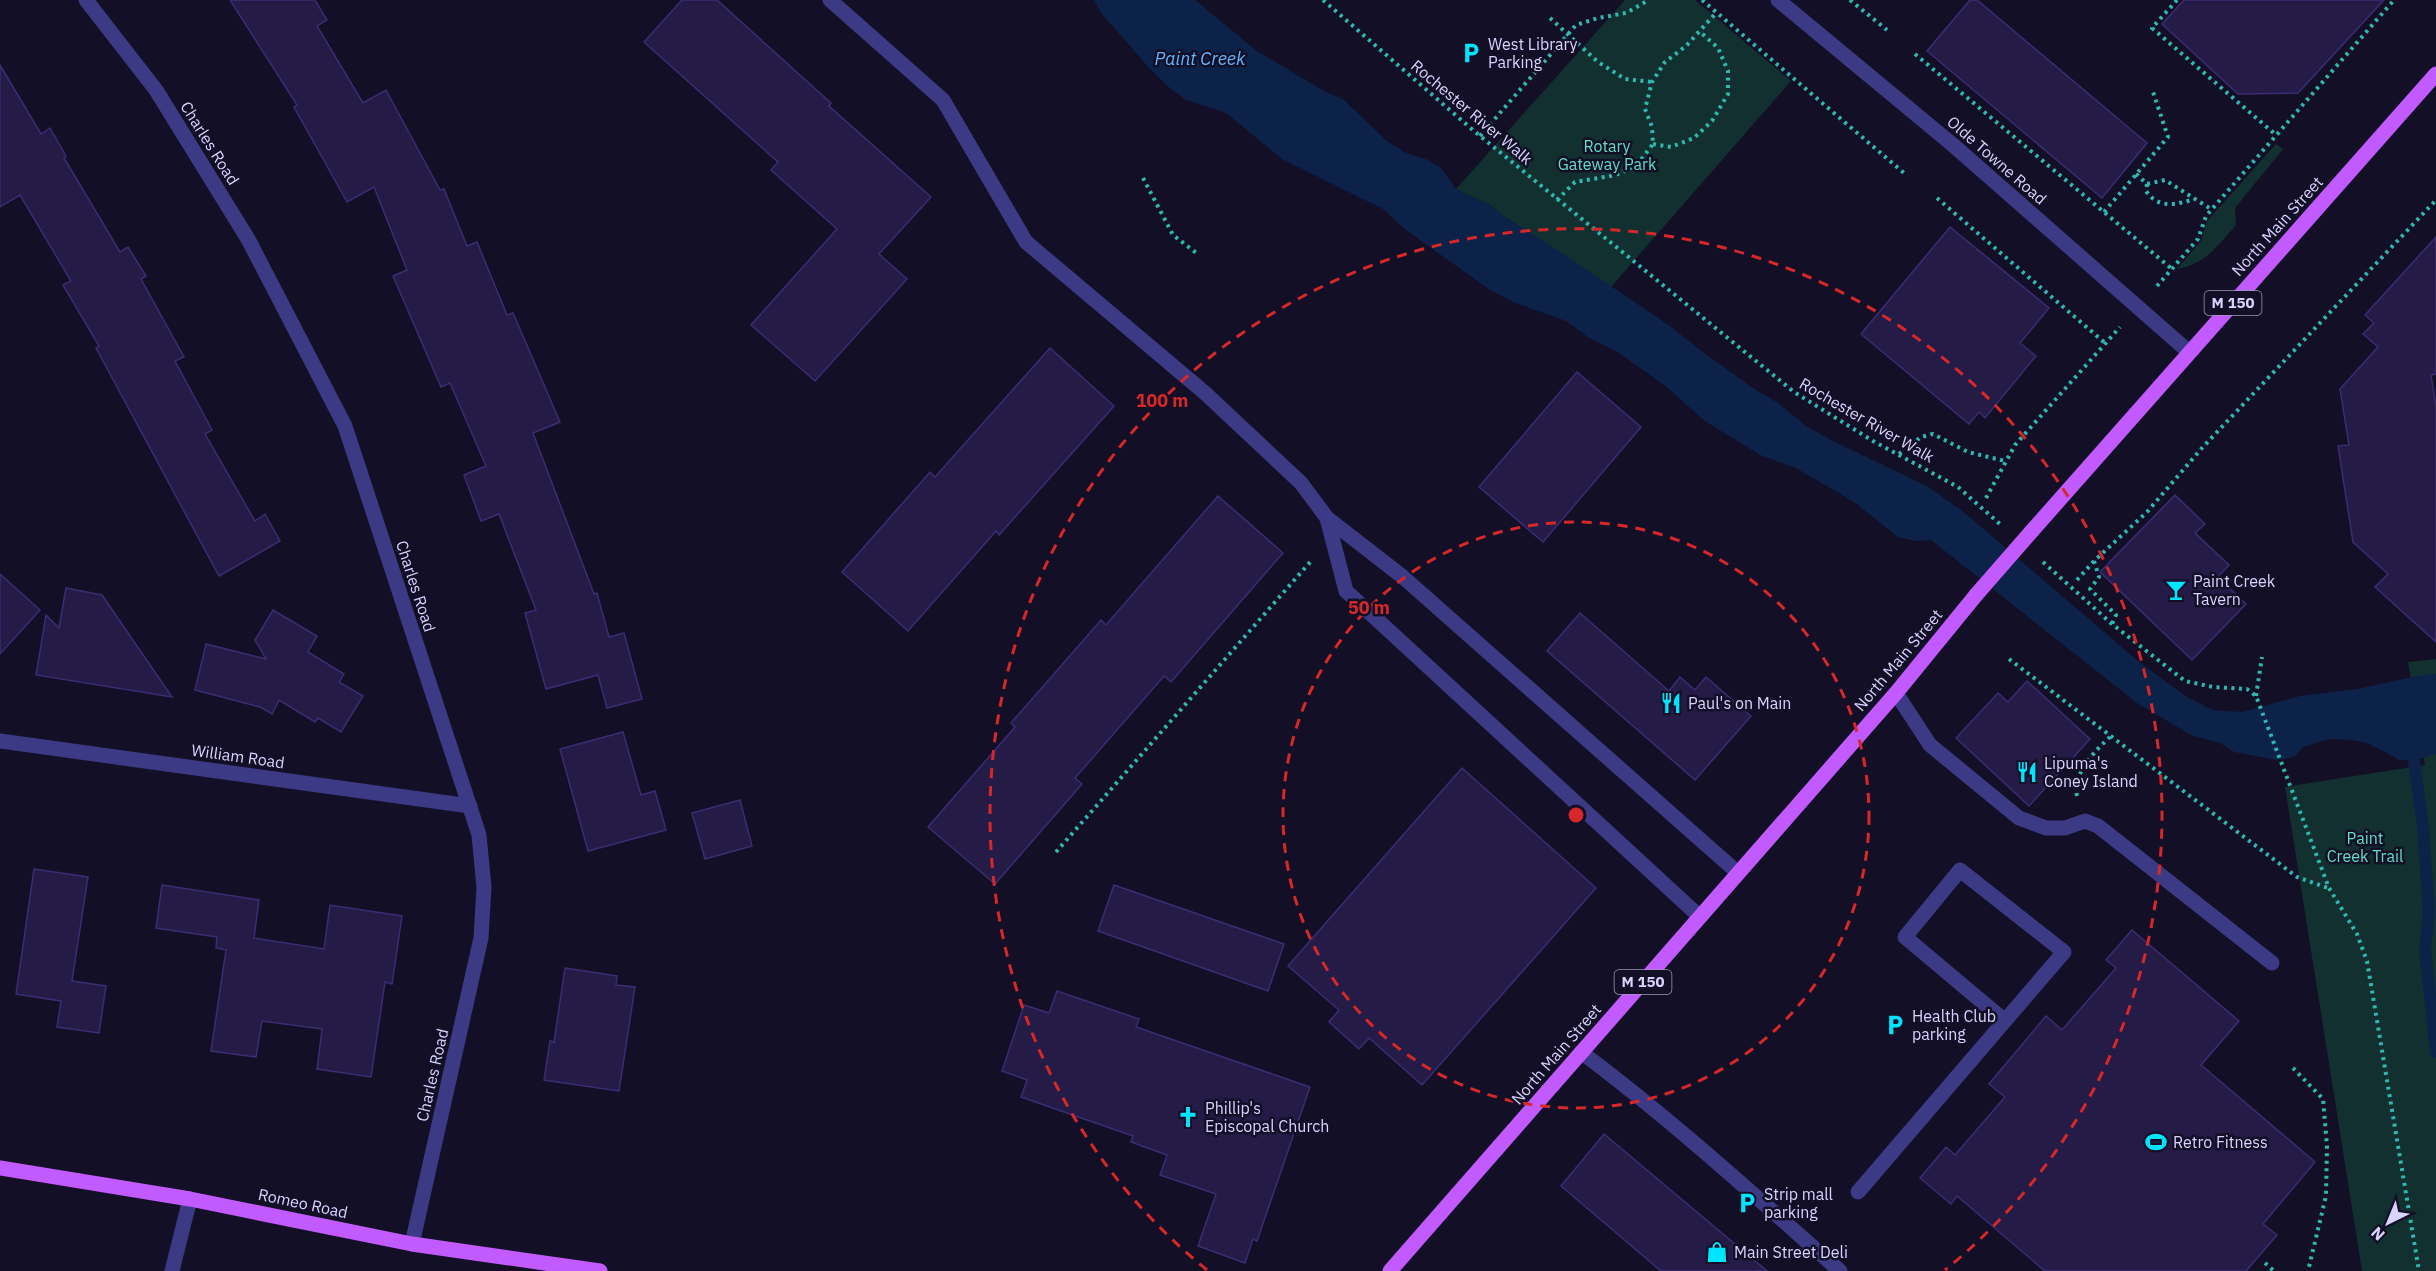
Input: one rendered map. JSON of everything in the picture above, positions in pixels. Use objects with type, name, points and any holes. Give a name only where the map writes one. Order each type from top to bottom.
[{"type":"main road","name":"North Main Street","points":[[1390,1271],[1896,693],[2031,532],[2436,74]]},
{"type":"main road","name":"Romeo Road","points":[[0,1168],[190,1198],[523,1265],[600,1271]]},
{"type":"street","name":"Charles Road","points":[[86,0],[156,90],[248,239],[345,426],[479,835],[484,887],[481,938],[412,1244]]},
{"type":"street","points":[[830,0],[943,100],[1026,242],[1205,393],[1300,483],[1327,518],[1403,577],[1737,872]]},
{"type":"street","name":"Olde Towne Road","points":[[1778,0],[1953,145],[2189,352]]},
{"type":"street","points":[[1327,518],[1346,591],[1700,917]]},
{"type":"street","points":[[1896,693],[1930,745],[2019,818],[2046,828],[2065,828],[2085,821],[2098,826],[2272,963]]},
{"type":"street","name":"William Road","points":[[0,741],[470,806]]},
{"type":"street","points":[[1858,1192],[2005,1021],[2064,952],[1960,870],[1905,937],[2005,1021]]},
{"type":"street","points":[[1581,1053],[1630,1089],[1680,1131],[1840,1271]]},
{"type":"street","points":[[172,1271],[190,1198]]},
{"type":"path","name":"Rochester River Walk","points":[[1323,0],[1480,136],[1794,392],[1959,487],[2010,532]]},
{"type":"path","points":[[1480,136],[1576,25],[1598,18],[1626,14],[1649,0]]},
{"type":"path","points":[[1702,0],[1904,172]]},
{"type":"path","points":[[1850,0],[1887,30]]},
{"type":"path","points":[[2177,0],[2152,28],[2276,135]]},
{"type":"path","points":[[2265,148],[2394,0]]},
{"type":"path","points":[[1557,200],[1575,182],[1616,175],[1637,165],[1653,144],[1652,127],[1645,109],[1652,82],[1665,62],[1716,13]]},
{"type":"path","points":[[1550,18],[1598,62],[1625,79],[1652,82]]},
{"type":"path","points":[[1653,144],[1671,147],[1694,138],[1712,121],[1728,94],[1728,71],[1718,48],[1699,31]]},
{"type":"path","points":[[1916,54],[2172,269]]},
{"type":"path","points":[[2104,212],[2168,137],[2153,92]]},
{"type":"path","points":[[2136,174],[2147,184]]},
{"type":"path","points":[[1143,178],[1173,235],[1199,255]]},
{"type":"path","points":[[2147,184],[2165,180],[2211,209]]},
{"type":"path","points":[[2147,184],[2146,191],[2157,202],[2173,204],[2194,198]]},
{"type":"path","points":[[1936,198],[2105,343]]},
{"type":"path","points":[[2077,580],[2147,512],[2202,448],[2436,200]]},
{"type":"path","points":[[1899,454],[1921,437],[1933,434],[1968,452],[2005,461]]},
{"type":"path","points":[[2035,555],[2112,624],[2185,681],[2213,687],[2247,690],[2256,696]]},
{"type":"path","points":[[1056,852],[1313,559]]},
{"type":"path","points":[[2094,561],[2099,577],[2090,590],[2116,615],[2112,624]]},
{"type":"path","points":[[2262,657],[2256,696],[2329,888],[2357,934],[2367,962],[2419,1271]]},
{"type":"path","points":[[2009,659],[2296,877],[2329,888]]},
{"type":"path","points":[[2085,821],[2076,791],[2080,774],[2096,751],[2111,736]]},
{"type":"path","points":[[2293,1068],[2323,1099],[2327,1146],[2326,1196],[2308,1271]]},
{"type":"path","points":[[2265,1263],[2274,1271]]},
{"type":"green space","name":"Rotary Gateway Park","points":[[1625,0],[1695,0],[1791,81],[1611,287],[1490,205],[1456,189]]},
{"type":"green space","points":[[2276,144],[2283,149],[2235,208],[2236,225],[2217,247],[2203,258],[2187,267],[2177,269],[2201,241],[2207,221]]},
{"type":"green space","name":"Paint Creek Trail","points":[[2436,659],[2436,1271],[2362,1271],[2285,787],[2425,765],[2408,662]]},
{"type":"water","name":"Paint Creek","points":[[1094,0],[1195,0],[1257,51],[1326,92],[1343,99],[1387,141],[1406,153],[1426,159],[1441,168],[1456,189],[1490,205],[1670,326],[1753,388],[1778,403],[1806,426],[1927,486],[1965,513],[2138,661],[2187,697],[2213,710],[2242,712],[2300,696],[2357,689],[2436,674],[2436,754],[2414,761],[2400,760],[2367,743],[2329,739],[2303,747],[2295,756],[2277,760],[2234,752],[2220,743],[2193,736],[2137,703],[1931,540],[1916,541],[1898,537],[1854,502],[1796,468],[1760,455],[1705,421],[1663,384],[1616,351],[1588,337],[1566,321],[1513,302],[1490,290],[1406,230],[1383,209],[1282,159],[1226,113],[1186,100],[1150,69],[1101,13]]},
{"type":"building","points":[[230,0],[315,0],[327,20],[317,26],[363,103],[386,90],[440,190],[444,189],[467,246],[477,242],[507,315],[513,313],[560,422],[533,433],[594,594],[597,593],[609,637],[624,633],[642,699],[607,708],[598,675],[546,689],[525,613],[536,610],[499,514],[481,521],[464,475],[486,466],[450,383],[441,387],[393,276],[407,270],[374,187],[347,202],[294,107],[297,105]]},
{"type":"building","points":[[682,0],[717,0],[831,103],[829,106],[931,197],[879,254],[907,279],[815,381],[751,325],[837,229],[771,170],[778,162],[644,42]]},
{"type":"building","points":[[1970,0],[1977,0],[2147,143],[2102,198],[1927,51]]},
{"type":"building","points":[[2184,0],[2384,0],[2298,93],[2238,94],[2162,24]]},
{"type":"building","points":[[0,65],[41,134],[50,128],[66,156],[64,158],[120,252],[128,247],[146,276],[141,279],[184,357],[175,361],[212,430],[205,434],[255,521],[265,514],[280,541],[219,576],[96,348],[99,346],[63,285],[71,281],[20,195],[0,207]]},
{"type":"building","points":[[1950,227],[2049,308],[2020,343],[2036,356],[1985,418],[1979,412],[1969,424],[1861,334]]},
{"type":"building","points":[[2436,237],[2436,374],[2431,375],[2436,406],[2436,642],[2375,587],[2388,574],[2353,542],[2338,446],[2349,445],[2340,389],[2378,347],[2363,334],[2374,323],[2365,315]]},
{"type":"building","points":[[1050,348],[1114,406],[999,535],[996,531],[908,631],[842,572],[930,472],[935,477]]},
{"type":"building","points":[[1577,372],[1641,427],[1543,542],[1479,487]]},
{"type":"building","name":"Paint Creek Tavern","points":[[2175,495],[2205,524],[2195,533],[2229,565],[2218,577],[2246,604],[2192,660],[2100,572]]},
{"type":"building","points":[[1218,496],[1283,553],[1171,682],[1164,676],[1075,778],[1082,784],[995,884],[928,827],[1015,727],[1011,723],[1101,620],[1106,625]]},
{"type":"building","points":[[0,574],[40,610],[0,654]]},
{"type":"building","points":[[66,588],[102,595],[172,697],[36,675],[46,615],[59,628]]},
{"type":"building","points":[[273,610],[317,636],[308,652],[344,674],[339,682],[363,696],[341,732],[318,718],[315,722],[279,700],[272,714],[260,707],[195,690],[206,644],[266,659],[255,640]]},
{"type":"building","name":"Paul's on Main","points":[[1580,613],[1669,691],[1680,677],[1695,690],[1706,677],[1751,716],[1695,780],[1547,651]]},
{"type":"building","name":"Lipuma's Coney Island","points":[[2027,681],[2090,739],[2029,806],[1956,738],[1998,693],[2008,702]]},
{"type":"building","points":[[623,732],[641,795],[655,791],[666,830],[588,851],[560,749]]},
{"type":"building","points":[[1462,768],[1596,888],[1422,1085],[1369,1038],[1359,1049],[1329,1022],[1339,1010],[1288,966]]},
{"type":"building","points":[[740,800],[752,846],[705,859],[692,813]]},
{"type":"building","points":[[34,869],[88,877],[72,981],[106,986],[99,1033],[57,1027],[61,1001],[16,994]]},
{"type":"building","points":[[162,885],[259,900],[254,938],[324,949],[330,905],[402,916],[392,984],[385,982],[371,1077],[317,1069],[322,1029],[262,1021],[256,1057],[211,1051],[226,950],[216,948],[217,937],[156,928]]},
{"type":"building","points":[[1114,885],[1284,944],[1268,991],[1098,931]]},
{"type":"building","points":[[2132,930],[2239,1021],[2201,1065],[2315,1162],[2263,1224],[2277,1235],[2246,1271],[2045,1271],[1957,1196],[1951,1204],[1920,1178],[1946,1147],[1955,1155],[2005,1097],[1989,1084],[2046,1016],[2062,1030],[2116,968],[2106,960]]},
{"type":"building","points":[[565,968],[617,976],[616,985],[635,987],[619,1091],[544,1080],[550,1041],[554,1042]]},
{"type":"building","name":"Phillip's Episcopal Church","points":[[1057,991],[1139,1019],[1136,1027],[1310,1087],[1257,1241],[1253,1239],[1245,1263],[1198,1246],[1216,1194],[1160,1175],[1167,1155],[1131,1142],[1133,1136],[1021,1097],[1027,1080],[1002,1071],[1024,1005],[1049,1013]]},
{"type":"building","points":[[1604,1134],[1767,1271],[1661,1271],[1561,1186]]},
{"type":"waterway","points":[[2414,761],[2423,827],[2429,912],[2425,950],[2436,1052]]},
{"type":"place","name":"West Library Parking","points":[[1471,53]]},
{"type":"place","name":"Paint Creek Tavern","points":[[2176,590]]},
{"type":"place","name":"Paul's on Main","points":[[1671,703]]},
{"type":"place","name":"Lipuma's Coney Island","points":[[2027,772]]},
{"type":"place","name":"Health Club parking","points":[[1895,1025]]},
{"type":"place","name":"Phillip's Episcopal Church","points":[[1188,1117]]},
{"type":"place","name":"Retro Fitness","points":[[2156,1142]]},
{"type":"place","name":"Strip mall parking","points":[[1747,1203]]},
{"type":"place","name":"Main Street Deli","points":[[1717,1252]]}]
